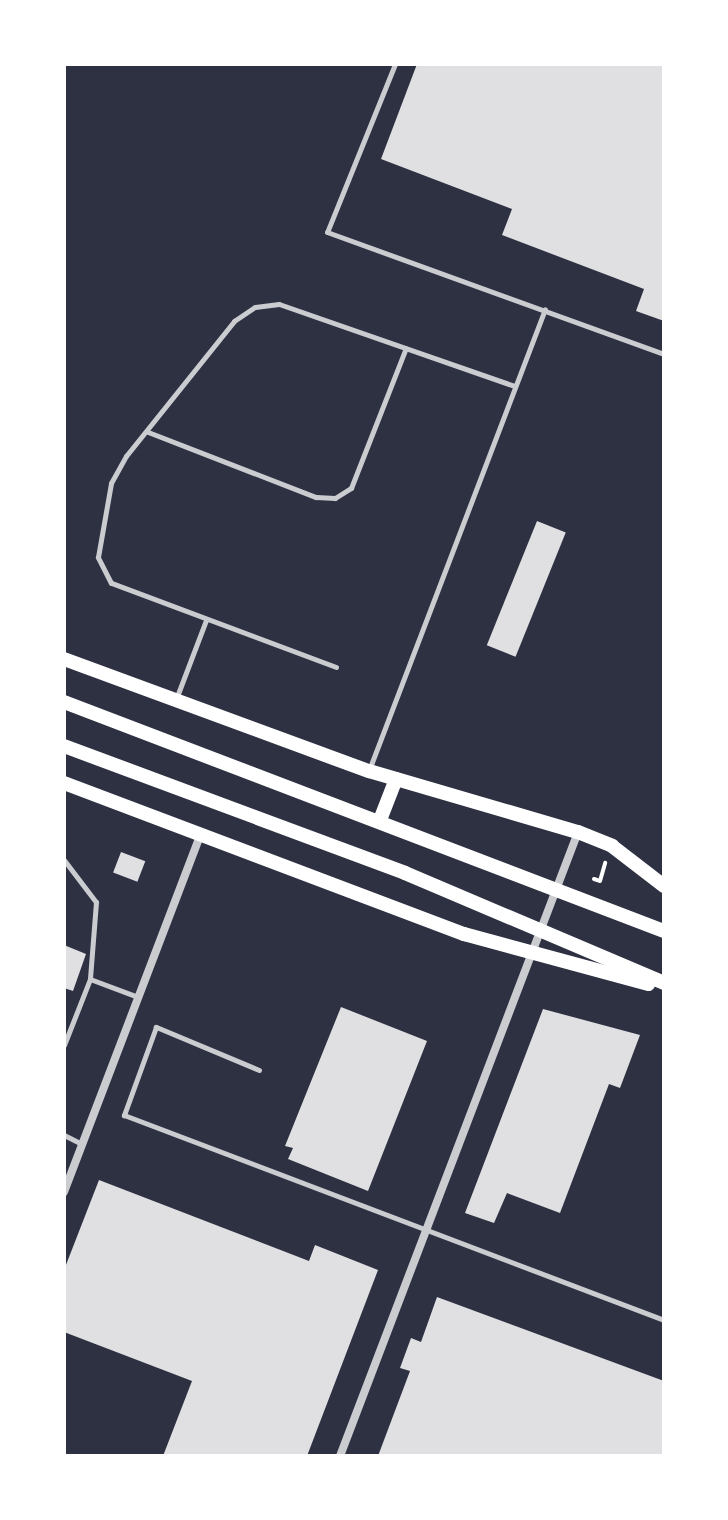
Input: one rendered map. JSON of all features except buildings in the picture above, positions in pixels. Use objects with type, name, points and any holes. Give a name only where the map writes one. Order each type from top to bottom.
[{"type":"main road","points":[[64,659],[369,771],[578,832],[612,846],[664,886]]},
{"type":"main road","points":[[64,702],[557,886],[664,931]]},
{"type":"main road","points":[[64,746],[541,929],[664,986]]},
{"type":"main road","points":[[380,820],[396,779]]},
{"type":"main road","points":[[64,783],[531,955],[664,986]]},
{"type":"street","points":[[340,1456],[578,832]]},
{"type":"street","points":[[64,1192],[201,834]]},
{"type":"lane","points":[[395,64],[327,232],[664,354]]},
{"type":"lane","points":[[336,667],[111,583],[99,570],[111,483],[234,321],[255,307],[279,304],[515,386]]},
{"type":"lane","points":[[369,771],[545,309]]},
{"type":"lane","points":[[148,432],[316,497],[335,498],[351,488],[406,348]]},
{"type":"lane","points":[[175,700],[206,620]]},
{"type":"lane","points":[[64,860],[96,902],[90,979],[64,1045]]},
{"type":"lane","points":[[90,979],[138,997]]},
{"type":"lane","points":[[259,1070],[156,1027],[124,1115],[425,1233],[664,1320]]},
{"type":"lane","points":[[64,1135],[82,1144]]},
{"type":"path","points":[[594,879],[600,881],[607,857]]}]
